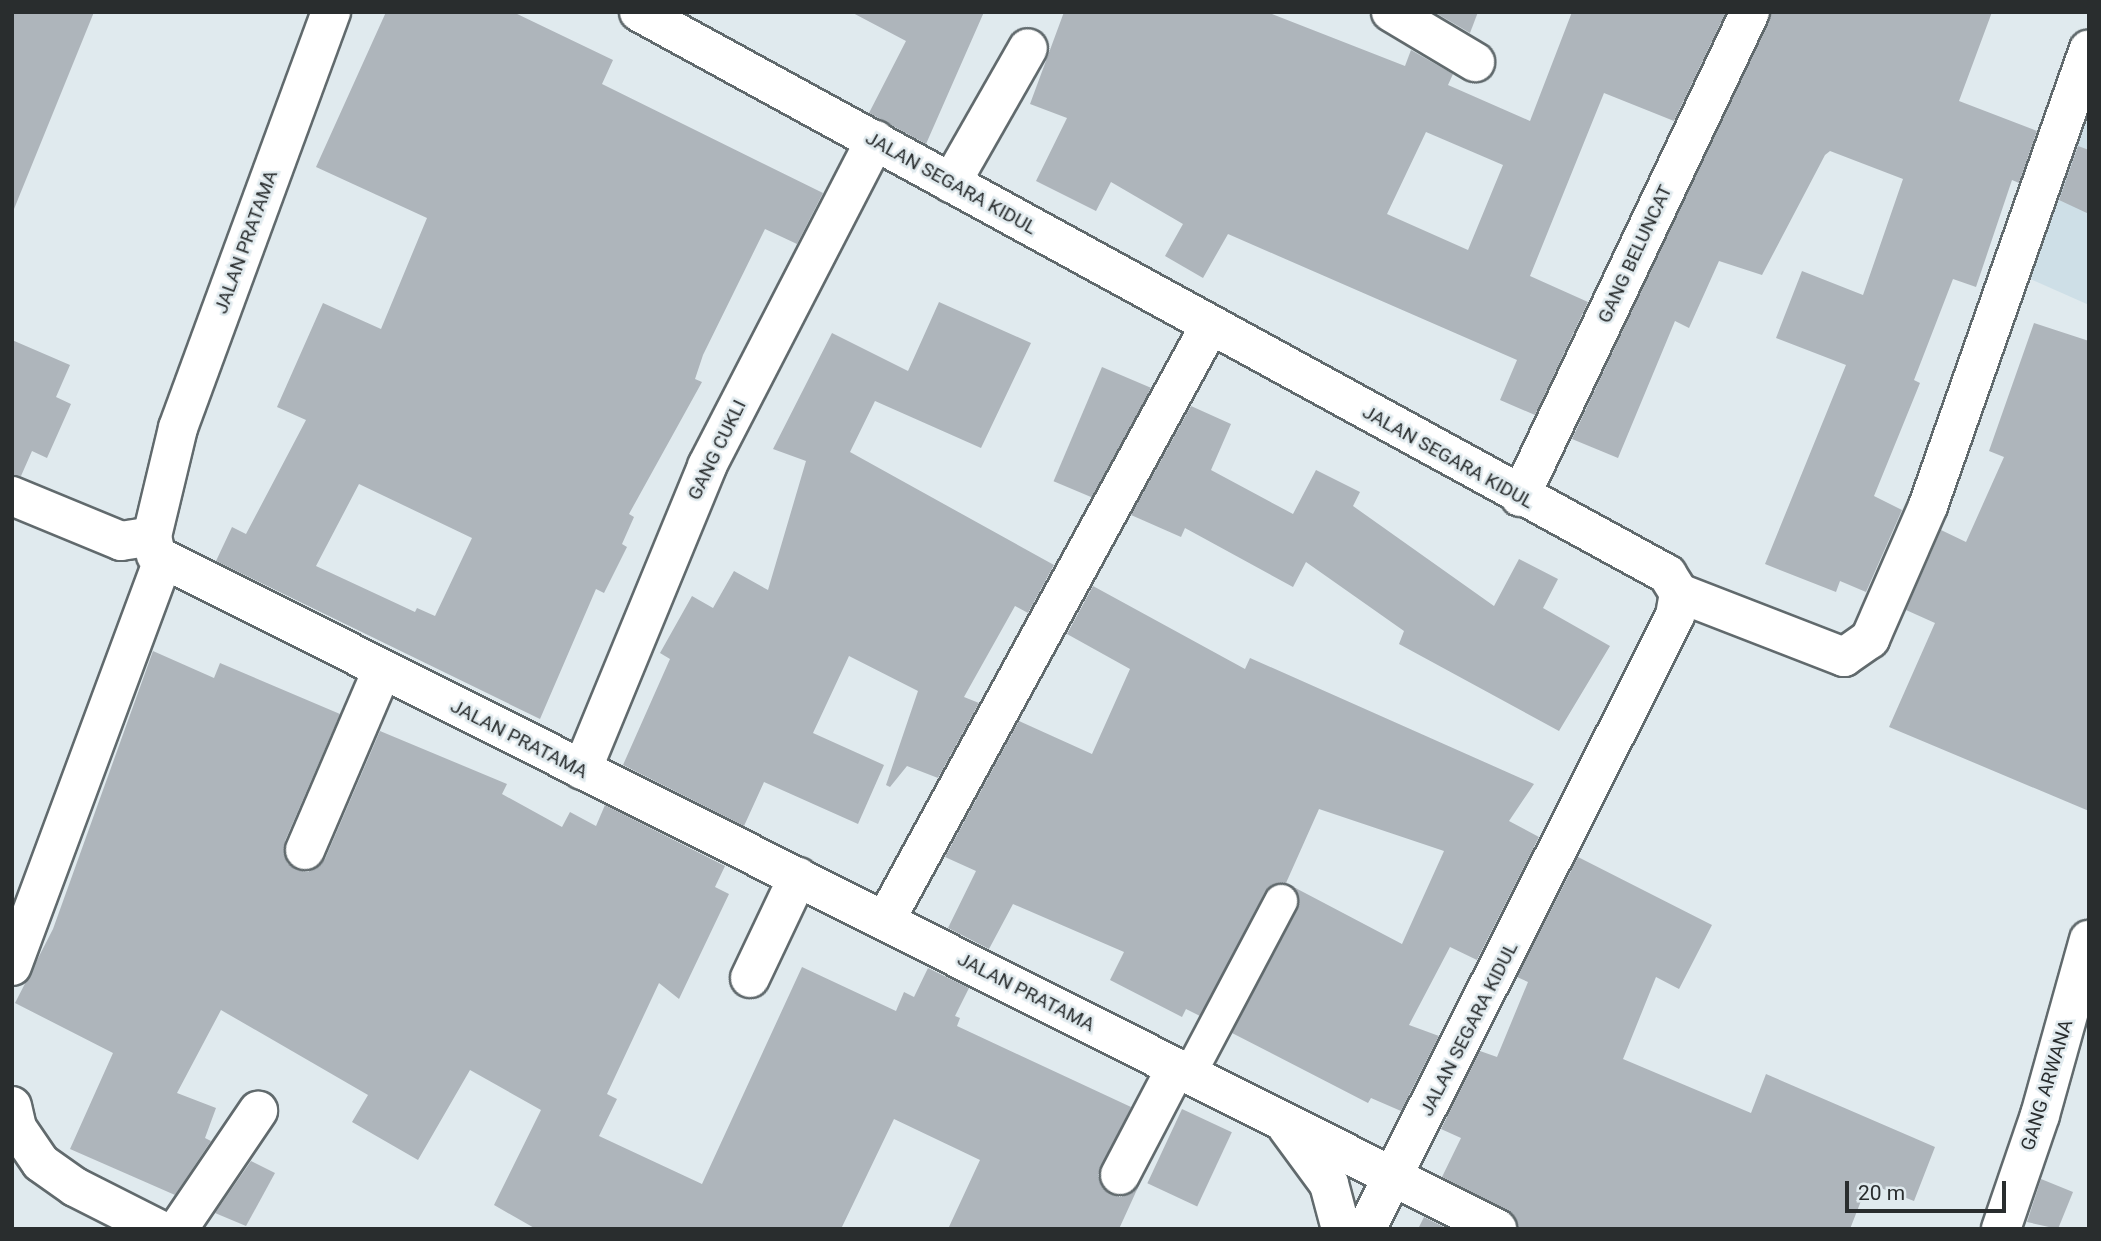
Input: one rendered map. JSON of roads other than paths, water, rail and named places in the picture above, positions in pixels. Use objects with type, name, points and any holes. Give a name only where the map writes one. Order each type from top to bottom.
[{"type":"street","name":"JALAN PRATAMA","points":[[331,12],[178,428],[158,549],[382,670],[1497,1229]]},
{"type":"street","name":"JALAN SEGARA KIDUL","points":[[639,12],[875,140],[1209,327],[1667,574],[1679,593],[1675,616],[1366,1229]]},
{"type":"street","points":[[1391,12],[1475,62]]},
{"type":"street","name":"GANG BELUNCAT","points":[[1520,497],[1751,12]]},
{"type":"street","points":[[951,183],[1028,48]]},
{"type":"street","points":[[1679,593],[1844,657],[1870,639],[1928,506],[2089,50]]},
{"type":"street","name":"GANG CUKLI","points":[[582,770],[706,466],[875,140]]},
{"type":"street","points":[[886,921],[1209,327]]},
{"type":"street","points":[[12,496],[121,541],[158,549],[12,966]]},
{"type":"street","points":[[306,850],[382,670]]},
{"type":"street","points":[[750,978],[798,877]]},
{"type":"street","name":"GANG ARWANA","points":[[2001,1229],[2040,1115],[2089,940]]},
{"type":"street","points":[[1120,1175],[1182,1072]]},
{"type":"street","points":[[12,1106],[17,1128],[41,1163],[75,1187],[158,1229]]},
{"type":"street","points":[[178,1229],[258,1111]]},
{"type":"street","points":[[1282,1121],[1328,1184],[1341,1229]]},
{"type":"lane","points":[[1182,1072],[1281,901]]}]
